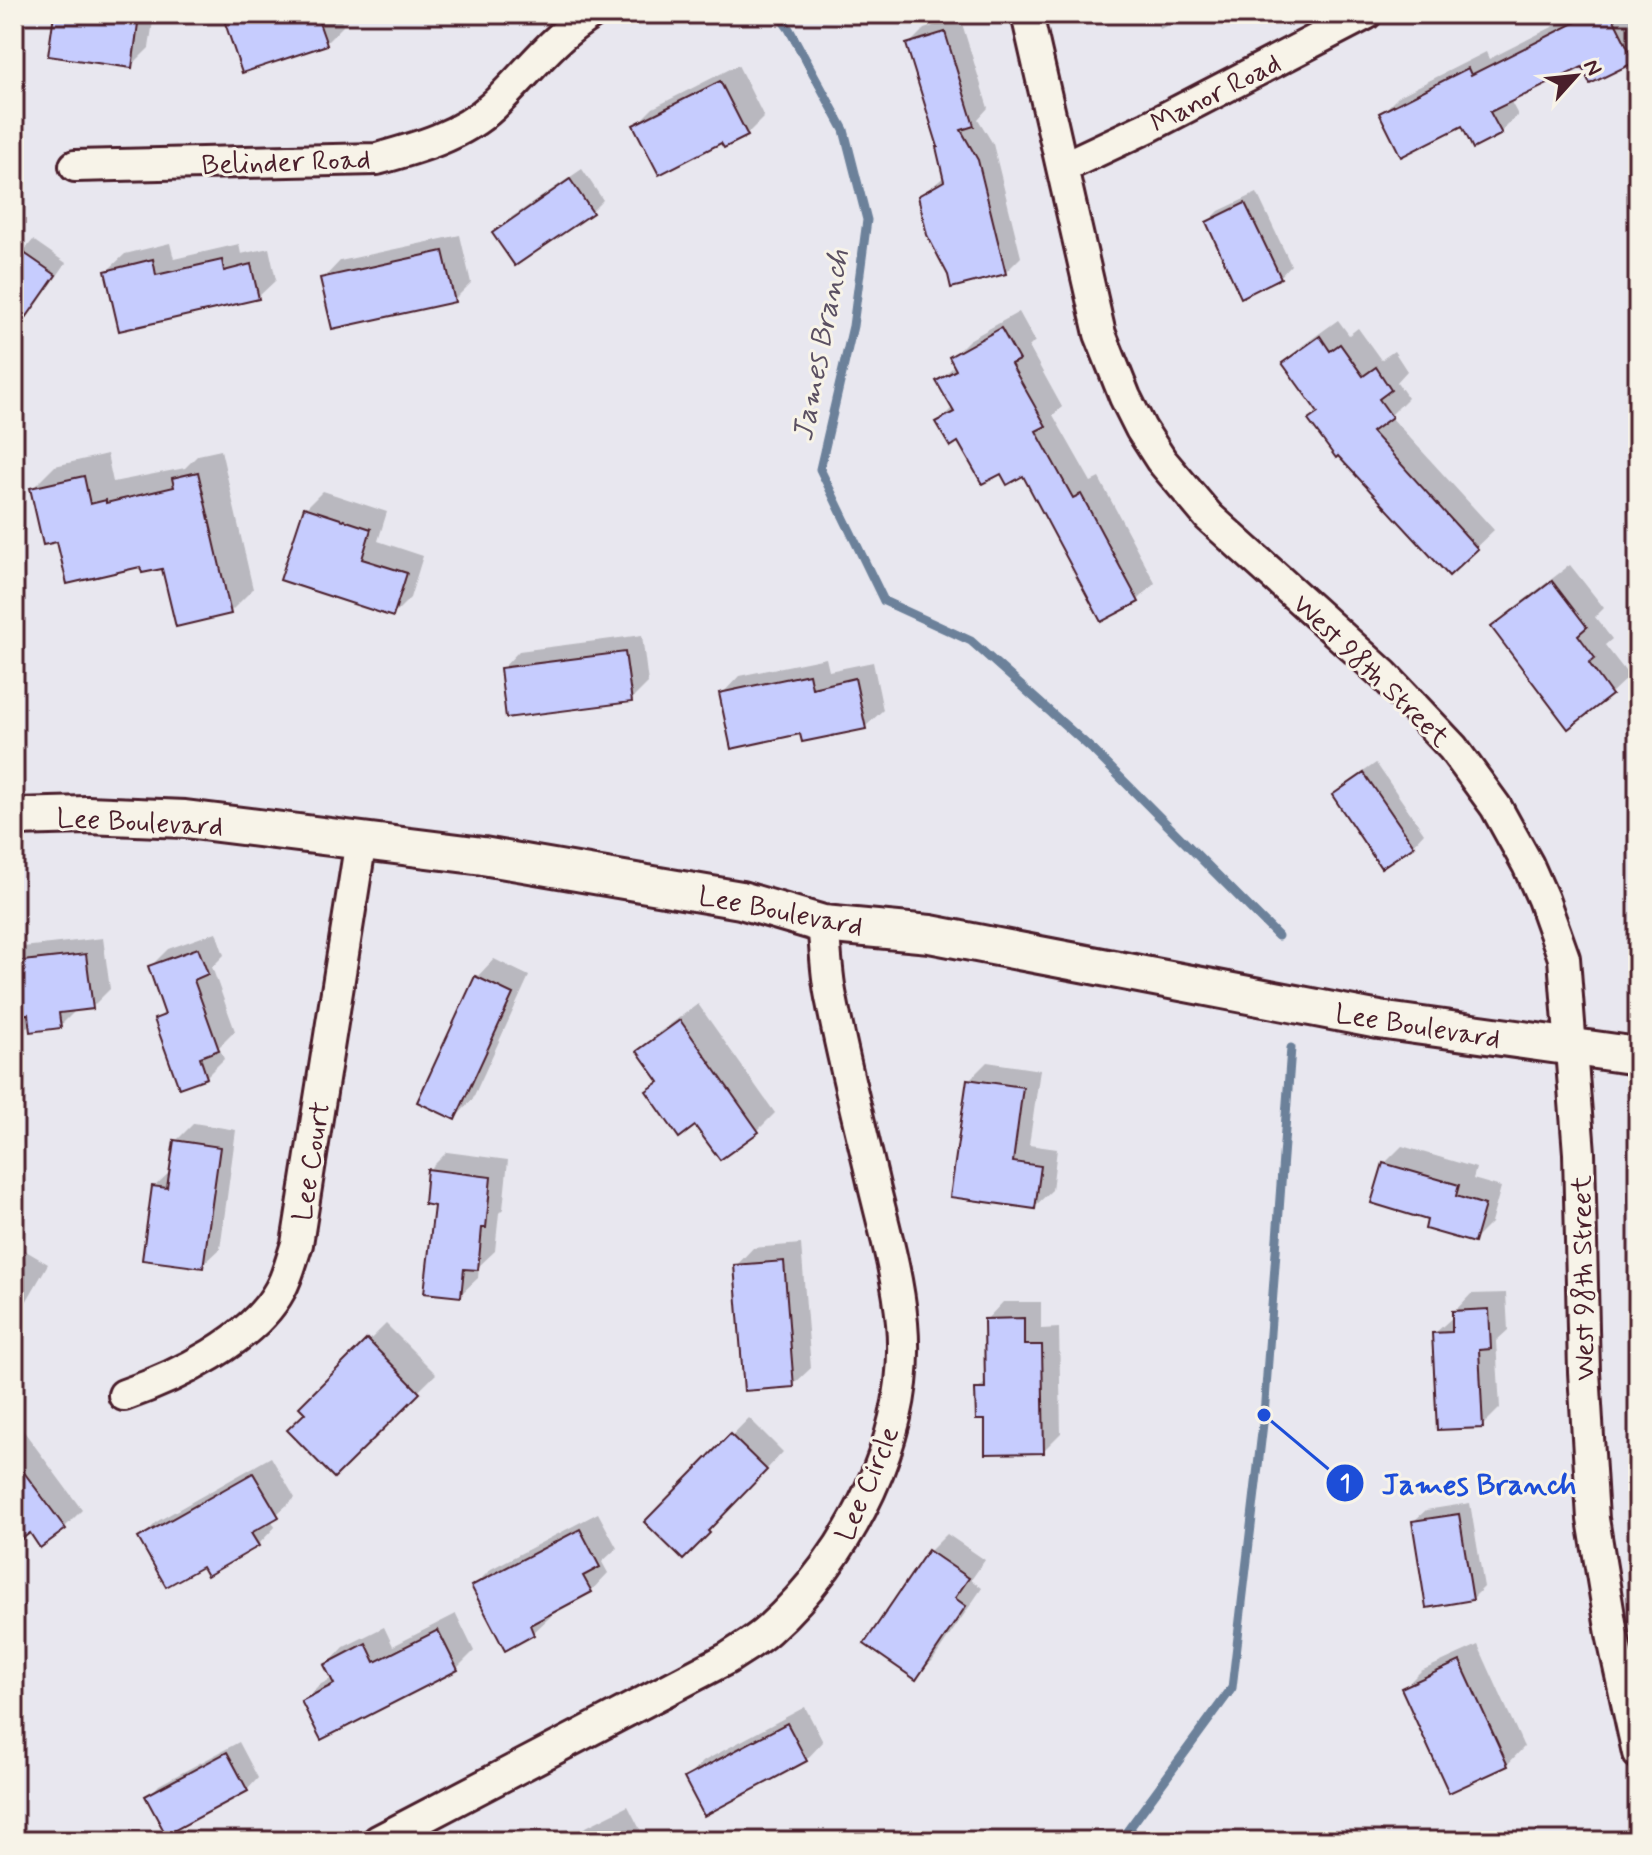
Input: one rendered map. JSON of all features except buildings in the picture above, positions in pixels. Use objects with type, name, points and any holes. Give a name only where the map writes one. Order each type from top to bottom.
[{"type":"street","name":"Belinder Road","points":[[75,166],[377,159],[423,146],[451,134],[491,108],[541,54],[591,14]]},
{"type":"street","name":"West 98th Street","points":[[1027,14],[1100,334],[1141,429],[1169,470],[1209,517],[1384,675],[1453,748],[1496,807],[1538,888],[1564,958],[1579,1153],[1584,1372],[1593,1519],[1625,1634],[1638,1753]]},
{"type":"street","name":"Manor Road","points":[[1063,167],[1148,127],[1366,14]]},
{"type":"street","name":"Lee Boulevard","points":[[14,817],[87,815],[185,819],[483,856],[741,900],[823,924],[930,934],[1379,1020],[1638,1056]]},
{"type":"street","name":"Lee Court","points":[[124,1395],[152,1385],[219,1349],[253,1325],[280,1290],[297,1244],[361,840]]},
{"type":"street","name":"Lee Circle","points":[[378,1841],[728,1658],[767,1631],[821,1574],[855,1524],[879,1466],[895,1415],[902,1371],[902,1324],[894,1268],[831,999],[823,924]]},
{"type":"waterway","name":"James Branch","points":[[778,14],[844,130],[867,220],[853,326],[820,469],[884,601],[971,641],[1093,750],[1278,936]]},
{"type":"waterway","name":"James Branch","points":[[1120,1841],[1232,1688],[1264,1415],[1291,1048]]},
{"type":"place","name":"James Branch","points":[[1264,1415]]}]
